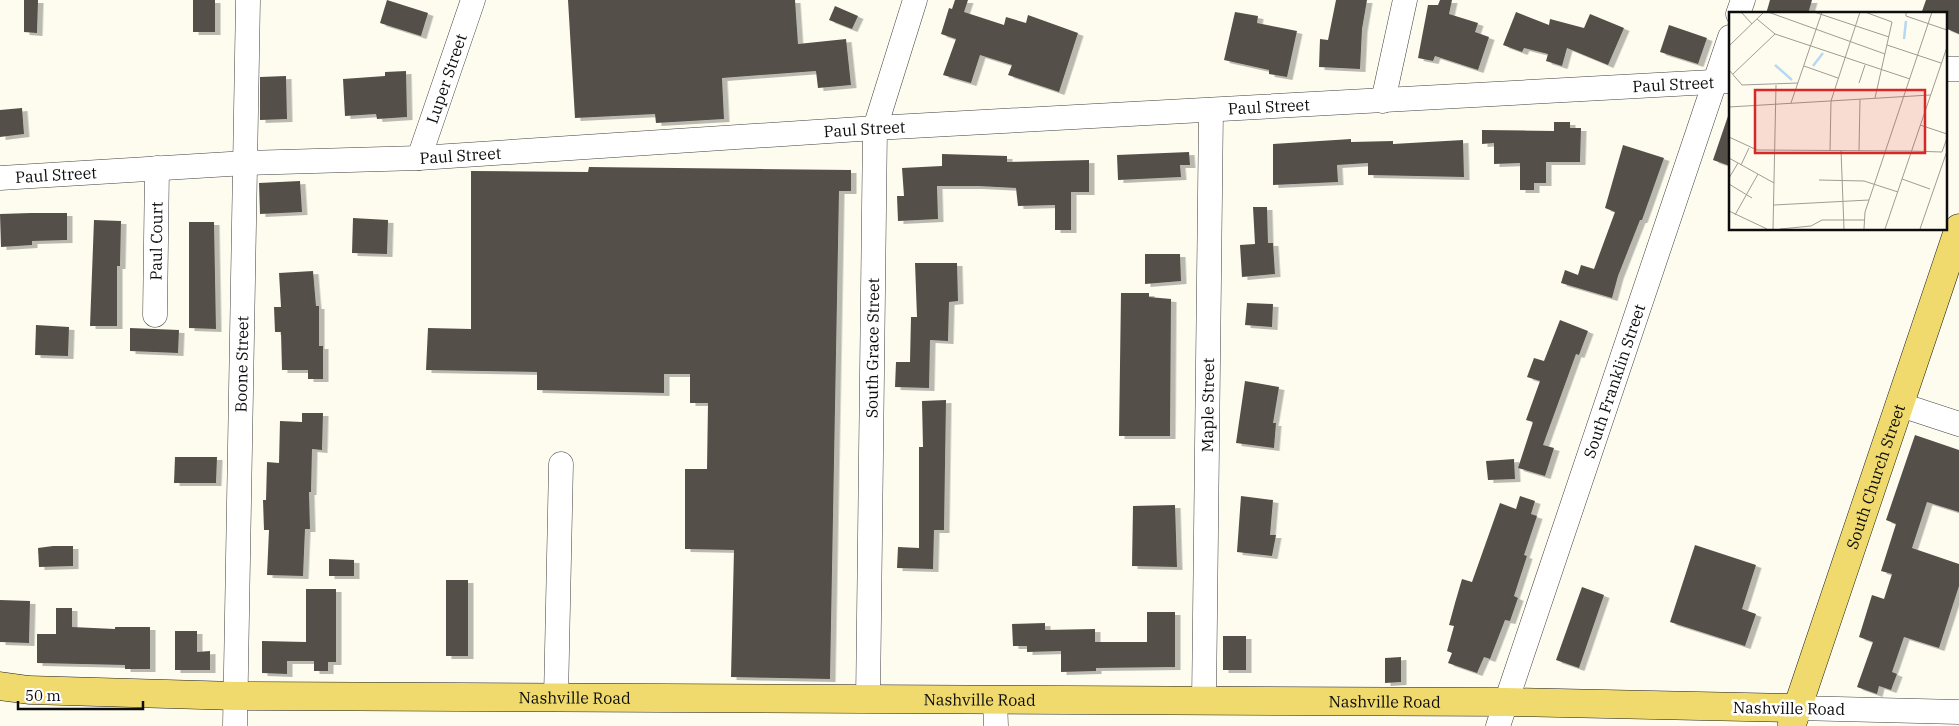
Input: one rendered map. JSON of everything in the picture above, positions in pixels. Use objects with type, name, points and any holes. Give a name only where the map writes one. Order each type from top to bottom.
[{"type":"main road","name":"South Church Street","points":[[1794,717],[1898,404],[1959,228]]},
{"type":"main road","name":"Nashville Road","points":[[0,686],[29,690],[236,696],[868,700],[995,713],[1204,700],[1502,714],[1794,717]]},
{"type":"street","name":"Boone Street","points":[[235,726],[248,0]]},
{"type":"street","name":"Luper Street","points":[[419,158],[473,0]]},
{"type":"street","name":"South Grace Street","points":[[868,700],[875,128],[915,0]]},
{"type":"street","points":[[1383,101],[1405,0]]},
{"type":"street","points":[[1739,12],[1743,0]]},
{"type":"street","name":"South Franklin Street","points":[[1502,714],[1723,81],[1729,43]]},
{"type":"street","points":[[1946,69],[1959,69]]},
{"type":"street","name":"Paul Street","points":[[0,178],[246,163],[419,158],[875,128],[1723,81]]},
{"type":"street","name":"Maple Street","points":[[1204,700],[1211,110]]},
{"type":"street","name":"Paul Court","points":[[155,315],[157,168]]},
{"type":"street","points":[[1898,404],[1959,424]]},
{"type":"street","points":[[556,698],[561,464]]},
{"type":"street","name":"Nashville Road","points":[[1794,717],[1959,712]]},
{"type":"building","points":[[24,0],[38,0],[37,33],[24,32]]},
{"type":"building","points":[[193,0],[215,0],[215,32],[193,32]]},
{"type":"building","points":[[387,0],[428,13],[421,36],[380,23]]},
{"type":"building","points":[[568,0],[795,0],[798,44],[846,39],[851,85],[818,88],[816,71],[722,78],[724,119],[656,123],[655,114],[575,118]]},
{"type":"building","points":[[955,0],[968,0],[964,12],[1004,25],[1006,17],[1026,23],[1028,15],[1078,33],[1059,92],[1008,75],[1012,65],[980,55],[971,83],[943,75],[956,39],[941,34],[949,8],[952,9]]},
{"type":"building","points":[[1336,0],[1367,0],[1362,29],[1360,69],[1319,67],[1320,39],[1328,40]]},
{"type":"building","points":[[1440,0],[1452,0],[1449,14],[1478,23],[1475,32],[1489,37],[1478,70],[1435,56],[1433,61],[1418,58],[1428,5],[1438,5]]},
{"type":"building","points":[[1770,0],[1812,0],[1809,12],[1767,12]]},
{"type":"building","points":[[1926,0],[1959,0],[1959,34],[1946,28],[1946,12],[1922,12]]},
{"type":"building","points":[[835,6],[858,16],[852,29],[829,20]]},
{"type":"building","points":[[1235,12],[1258,16],[1257,23],[1297,31],[1287,77],[1269,74],[1269,70],[1224,60]]},
{"type":"building","points":[[1516,12],[1549,25],[1550,19],[1584,28],[1590,14],[1624,28],[1608,65],[1567,48],[1562,66],[1546,61],[1548,54],[1524,48],[1522,52],[1503,45]]},
{"type":"building","points":[[1669,25],[1707,38],[1698,64],[1660,52]]},
{"type":"building","points":[[406,71],[407,117],[377,119],[376,114],[345,116],[343,79],[385,76],[385,72]]},
{"type":"building","points":[[286,76],[287,119],[260,120],[260,77]]},
{"type":"building","points":[[22,108],[24,134],[0,137],[0,110]]},
{"type":"building","points":[[1728,116],[1729,116],[1729,166],[1713,160]]},
{"type":"building","points":[[1554,122],[1570,122],[1570,128],[1581,128],[1580,162],[1546,162],[1546,183],[1534,183],[1534,190],[1520,190],[1520,163],[1494,164],[1494,143],[1482,144],[1482,130],[1554,131]]},
{"type":"building","points":[[1351,139],[1351,142],[1393,141],[1393,144],[1463,140],[1464,177],[1368,175],[1368,163],[1337,165],[1338,182],[1273,185],[1273,144]]},
{"type":"building","points":[[1623,145],[1664,158],[1642,220],[1640,220],[1618,276],[1612,298],[1561,283],[1565,270],[1578,275],[1581,265],[1594,269],[1615,212],[1605,208]]},
{"type":"building","points":[[1189,152],[1190,165],[1180,165],[1181,177],[1118,180],[1117,155]]},
{"type":"building","points":[[942,154],[1007,156],[1007,162],[1089,160],[1089,192],[1071,192],[1071,230],[1055,230],[1055,205],[1018,206],[1016,188],[978,186],[937,186],[938,219],[898,221],[897,196],[904,196],[902,168],[942,166]]},
{"type":"building","points":[[589,167],[851,170],[851,191],[839,191],[830,679],[731,677],[734,550],[685,549],[685,469],[707,469],[708,403],[690,403],[690,374],[664,374],[664,393],[537,390],[537,372],[426,370],[428,328],[471,329],[471,171],[588,172]]},
{"type":"building","points":[[300,181],[302,212],[260,214],[259,183]]},
{"type":"building","points":[[1253,207],[1267,207],[1268,243],[1273,243],[1275,274],[1242,277],[1240,245],[1255,244]]},
{"type":"building","points":[[67,213],[67,240],[32,241],[32,245],[1,247],[0,214]]},
{"type":"building","points":[[353,218],[388,220],[387,254],[352,253]]},
{"type":"building","points":[[94,220],[121,221],[120,266],[117,266],[117,326],[90,326]]},
{"type":"building","points":[[189,222],[214,222],[216,329],[189,328]]},
{"type":"building","points":[[1145,254],[1180,254],[1181,281],[1145,284]]},
{"type":"building","points":[[915,263],[957,263],[958,301],[949,302],[948,341],[930,340],[929,388],[895,387],[896,362],[910,362],[911,317],[917,317]]},
{"type":"building","points":[[313,271],[316,306],[319,306],[319,346],[323,346],[323,379],[308,379],[308,370],[282,370],[281,332],[275,332],[274,307],[281,307],[279,273]]},
{"type":"building","points":[[1121,293],[1149,293],[1149,297],[1171,299],[1170,436],[1119,436]]},
{"type":"building","points":[[1247,303],[1273,304],[1272,327],[1245,325]]},
{"type":"building","points":[[1560,320],[1588,331],[1579,355],[1576,354],[1543,445],[1554,448],[1545,476],[1518,468],[1533,422],[1526,420],[1540,381],[1527,377],[1534,358],[1544,361]]},
{"type":"building","points":[[36,325],[69,327],[68,356],[35,355]]},
{"type":"building","points":[[130,328],[179,330],[178,353],[130,351]]},
{"type":"building","points":[[1245,381],[1279,387],[1273,423],[1276,423],[1274,448],[1236,443]]},
{"type":"building","points":[[946,400],[944,530],[934,530],[933,569],[897,568],[898,547],[919,548],[919,447],[923,447],[922,401]]},
{"type":"building","points":[[302,413],[323,413],[322,450],[312,449],[311,492],[309,492],[310,529],[305,529],[303,576],[267,575],[269,530],[264,530],[263,500],[266,500],[267,462],[279,463],[280,421],[302,422]]},
{"type":"building","points":[[1915,435],[1959,450],[1959,512],[1927,502],[1912,548],[1959,564],[1959,586],[1939,648],[1904,637],[1892,672],[1897,674],[1891,690],[1879,686],[1877,694],[1857,687],[1873,642],[1859,637],[1872,595],[1884,599],[1892,574],[1881,571],[1896,524],[1886,520]]},
{"type":"building","points":[[175,457],[217,457],[216,483],[174,483]]},
{"type":"building","points":[[1514,459],[1515,479],[1488,480],[1486,461]]},
{"type":"building","points":[[1241,496],[1273,500],[1270,535],[1276,535],[1272,556],[1237,552]]},
{"type":"building","points":[[1520,496],[1535,501],[1531,514],[1537,516],[1524,555],[1527,556],[1514,596],[1518,598],[1510,621],[1505,620],[1490,659],[1484,657],[1477,673],[1448,663],[1452,653],[1447,651],[1454,626],[1449,625],[1462,579],[1472,582],[1500,503],[1516,509]]},
{"type":"building","points":[[1175,505],[1177,567],[1132,566],[1133,506]]},
{"type":"building","points":[[1695,545],[1756,565],[1742,609],[1756,614],[1745,646],[1670,622]]},
{"type":"building","points":[[73,546],[73,566],[39,567],[38,548]]},
{"type":"building","points":[[329,559],[354,560],[354,576],[329,576]]},
{"type":"building","points":[[446,580],[468,580],[468,656],[446,656]]},
{"type":"building","points":[[1582,587],[1604,595],[1579,668],[1556,660]]},
{"type":"building","points":[[306,589],[336,589],[336,662],[328,662],[328,671],[314,671],[314,661],[287,661],[287,674],[262,673],[262,641],[306,642]]},
{"type":"building","points":[[0,600],[30,601],[29,643],[0,642]]},
{"type":"building","points":[[56,608],[72,608],[72,627],[115,629],[115,627],[150,627],[150,669],[125,669],[125,665],[37,663],[37,634],[56,634]]},
{"type":"building","points":[[1147,612],[1175,612],[1175,667],[1096,668],[1096,671],[1061,672],[1061,651],[1027,652],[1027,646],[1013,646],[1012,624],[1045,623],[1045,630],[1095,629],[1095,642],[1147,642]]},
{"type":"building","points":[[175,631],[197,631],[197,652],[210,651],[210,670],[175,670]]},
{"type":"building","points":[[1223,636],[1246,636],[1246,670],[1223,670]]},
{"type":"building","points":[[1401,657],[1401,682],[1385,683],[1385,658]]}]
